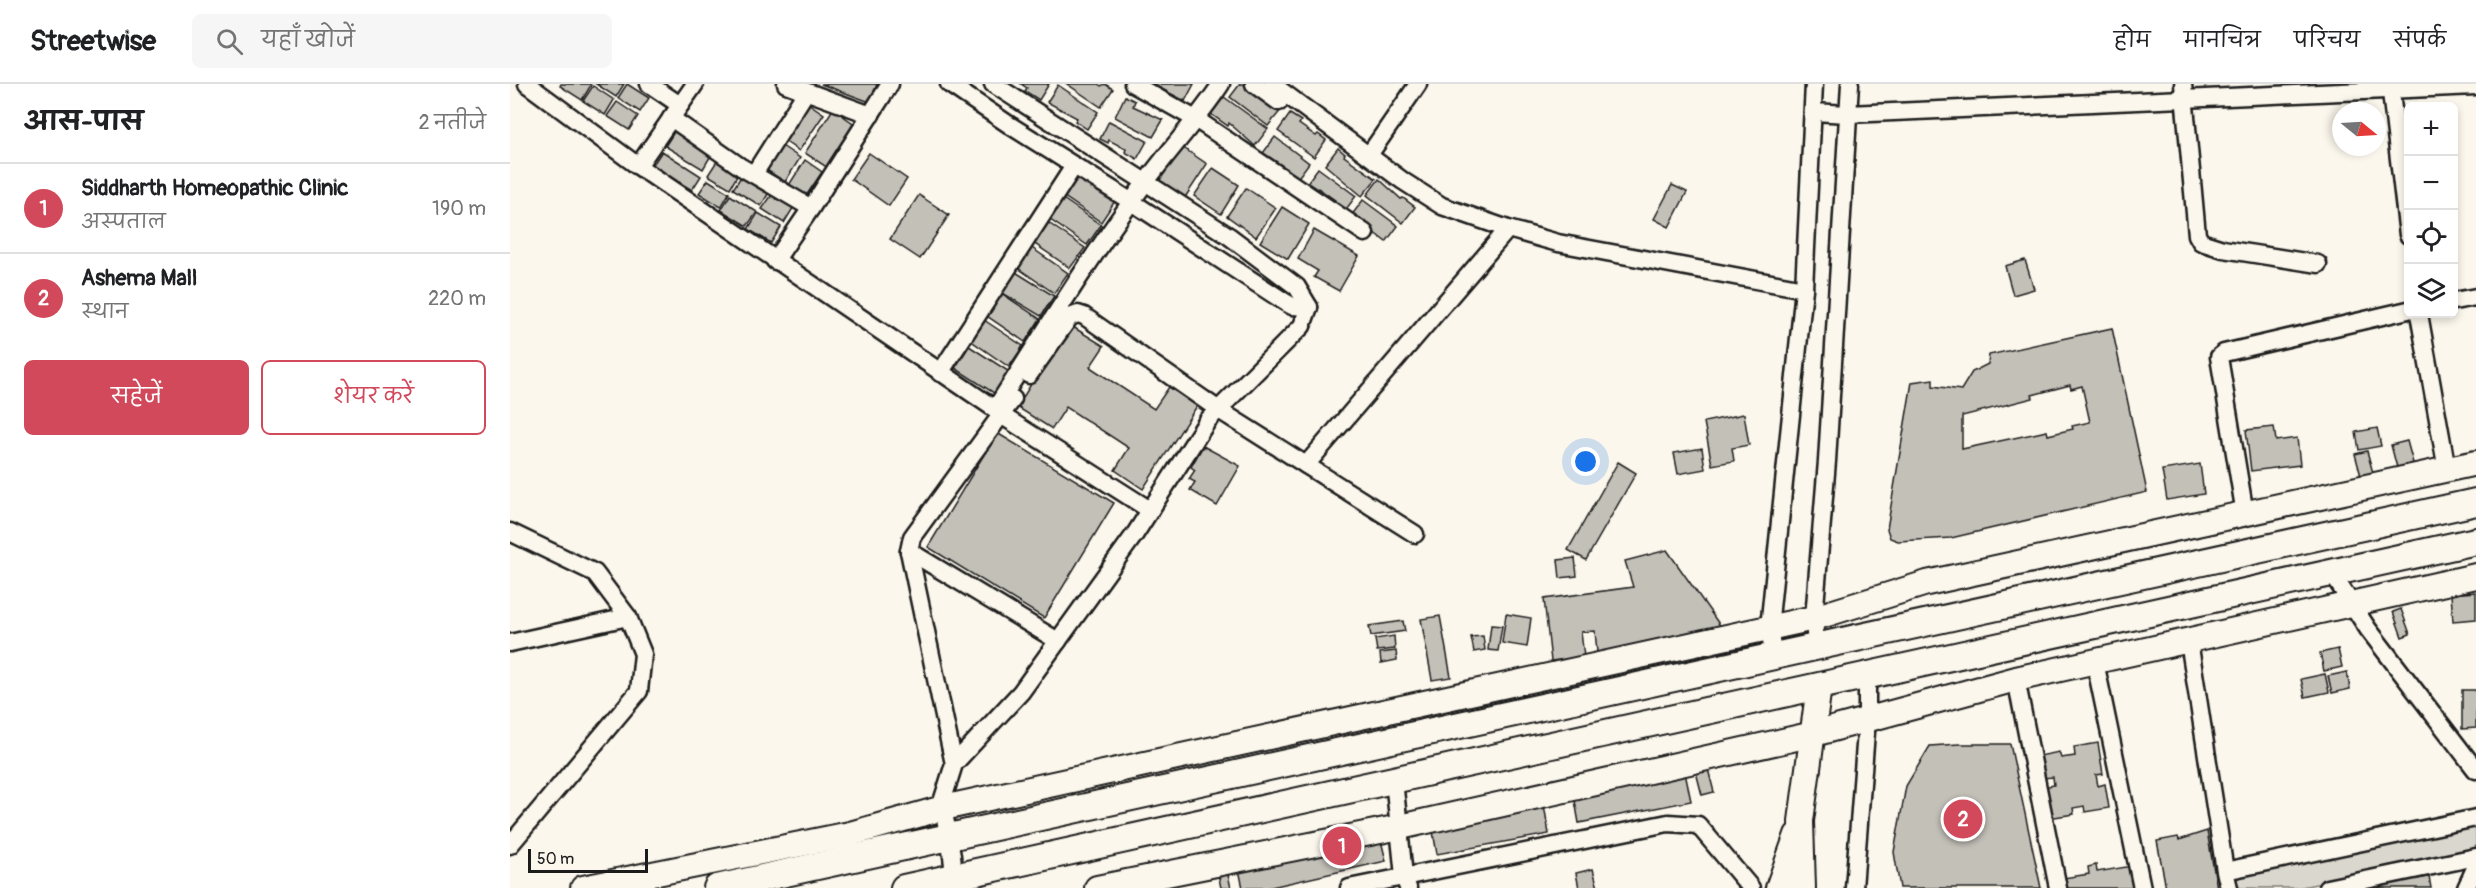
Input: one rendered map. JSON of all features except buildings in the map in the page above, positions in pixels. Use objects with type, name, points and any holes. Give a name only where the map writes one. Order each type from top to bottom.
[{"type":"main road","points":[[717,888],[2476,502]]},
{"type":"main road","points":[[904,888],[955,882],[1394,780],[2476,541]]},
{"type":"street","points":[[527,84],[638,166],[995,409],[1060,307],[1132,202],[1197,120],[1221,84]]},
{"type":"street","points":[[649,84],[676,112],[753,174],[811,208]]},
{"type":"street","points":[[638,166],[695,84]]},
{"type":"street","points":[[786,84],[871,115]]},
{"type":"street","points":[[775,261],[890,84]]},
{"type":"street","points":[[949,84],[1292,306],[1309,308]]},
{"type":"street","points":[[993,84],[1229,236],[1297,288],[1309,308]]},
{"type":"street","points":[[1133,84],[1197,120],[1365,233]]},
{"type":"street","points":[[1254,84],[1406,196]]},
{"type":"street","points":[[1272,84],[1442,206],[1508,229],[1558,243],[1804,289]]},
{"type":"street","points":[[1369,155],[1418,84]]},
{"type":"street","points":[[1774,657],[1769,628],[1804,289],[1814,84]]},
{"type":"street","points":[[1816,647],[1814,618],[1827,461],[1850,84]]},
{"type":"street","points":[[1813,112],[1848,114],[2183,91],[2476,86]]},
{"type":"street","points":[[2390,87],[2406,210]]},
{"type":"street","points":[[2183,91],[2197,235],[2201,242],[2223,249],[2318,264]]},
{"type":"street","points":[[753,174],[806,92]]},
{"type":"street","points":[[1011,126],[1026,105]]},
{"type":"street","points":[[940,373],[1074,166]]},
{"type":"street","points":[[1306,465],[1508,229]]},
{"type":"street","points":[[1216,256],[1229,236]]},
{"type":"street","points":[[2458,300],[2476,297]]},
{"type":"street","points":[[955,882],[942,802],[954,764],[1021,692],[1150,510],[1208,420],[1302,326],[1309,308]]},
{"type":"street","points":[[2245,514],[2219,357],[2224,353],[2404,311]]},
{"type":"street","points":[[954,764],[909,551],[912,537],[1070,317],[1078,314],[1084,316],[1219,410],[1415,534]]},
{"type":"street","points":[[2420,318],[2447,470]]},
{"type":"street","points":[[1001,416],[1150,510]]},
{"type":"street","points":[[583,888],[850,834],[943,808],[1814,618],[1927,583],[2476,463]]},
{"type":"street","points":[[510,532],[595,573],[628,617],[643,654],[639,691],[510,845]]},
{"type":"street","points":[[909,551],[1058,641]]},
{"type":"street","points":[[2331,572],[2351,605],[2476,770]]},
{"type":"street","points":[[1097,888],[1400,828],[1814,734],[2016,679],[2476,576]]},
{"type":"street","points":[[510,643],[628,617]]},
{"type":"street","points":[[2189,641],[2229,888]]},
{"type":"street","points":[[2095,662],[2142,888]]},
{"type":"street","points":[[1854,888],[1867,719],[1867,676]]},
{"type":"street","points":[[2016,679],[2058,888]]},
{"type":"street","points":[[1803,888],[1801,822],[1819,686]]},
{"type":"street","points":[[1386,712],[1391,739]]},
{"type":"street","points":[[1394,780],[1406,882]]},
{"type":"street","points":[[2225,872],[2476,818]]},
{"type":"street","points":[[1778,888],[1801,822]]},
{"type":"street","points":[[1349,888],[1406,882],[1668,823],[1698,825],[1751,888]]},
{"type":"street","points":[[2328,888],[2476,857]]},
{"type":"street","points":[[2466,888],[2476,866]]},
{"type":"shaded area","points":[[2476,826],[2476,851],[2297,888],[2238,888],[2235,877]]},
{"type":"place","name":"Ashema Mall","points":[[1963,819]]},
{"type":"place","name":"Siddharth Homeopathic Clinic","points":[[1342,846]]}]
